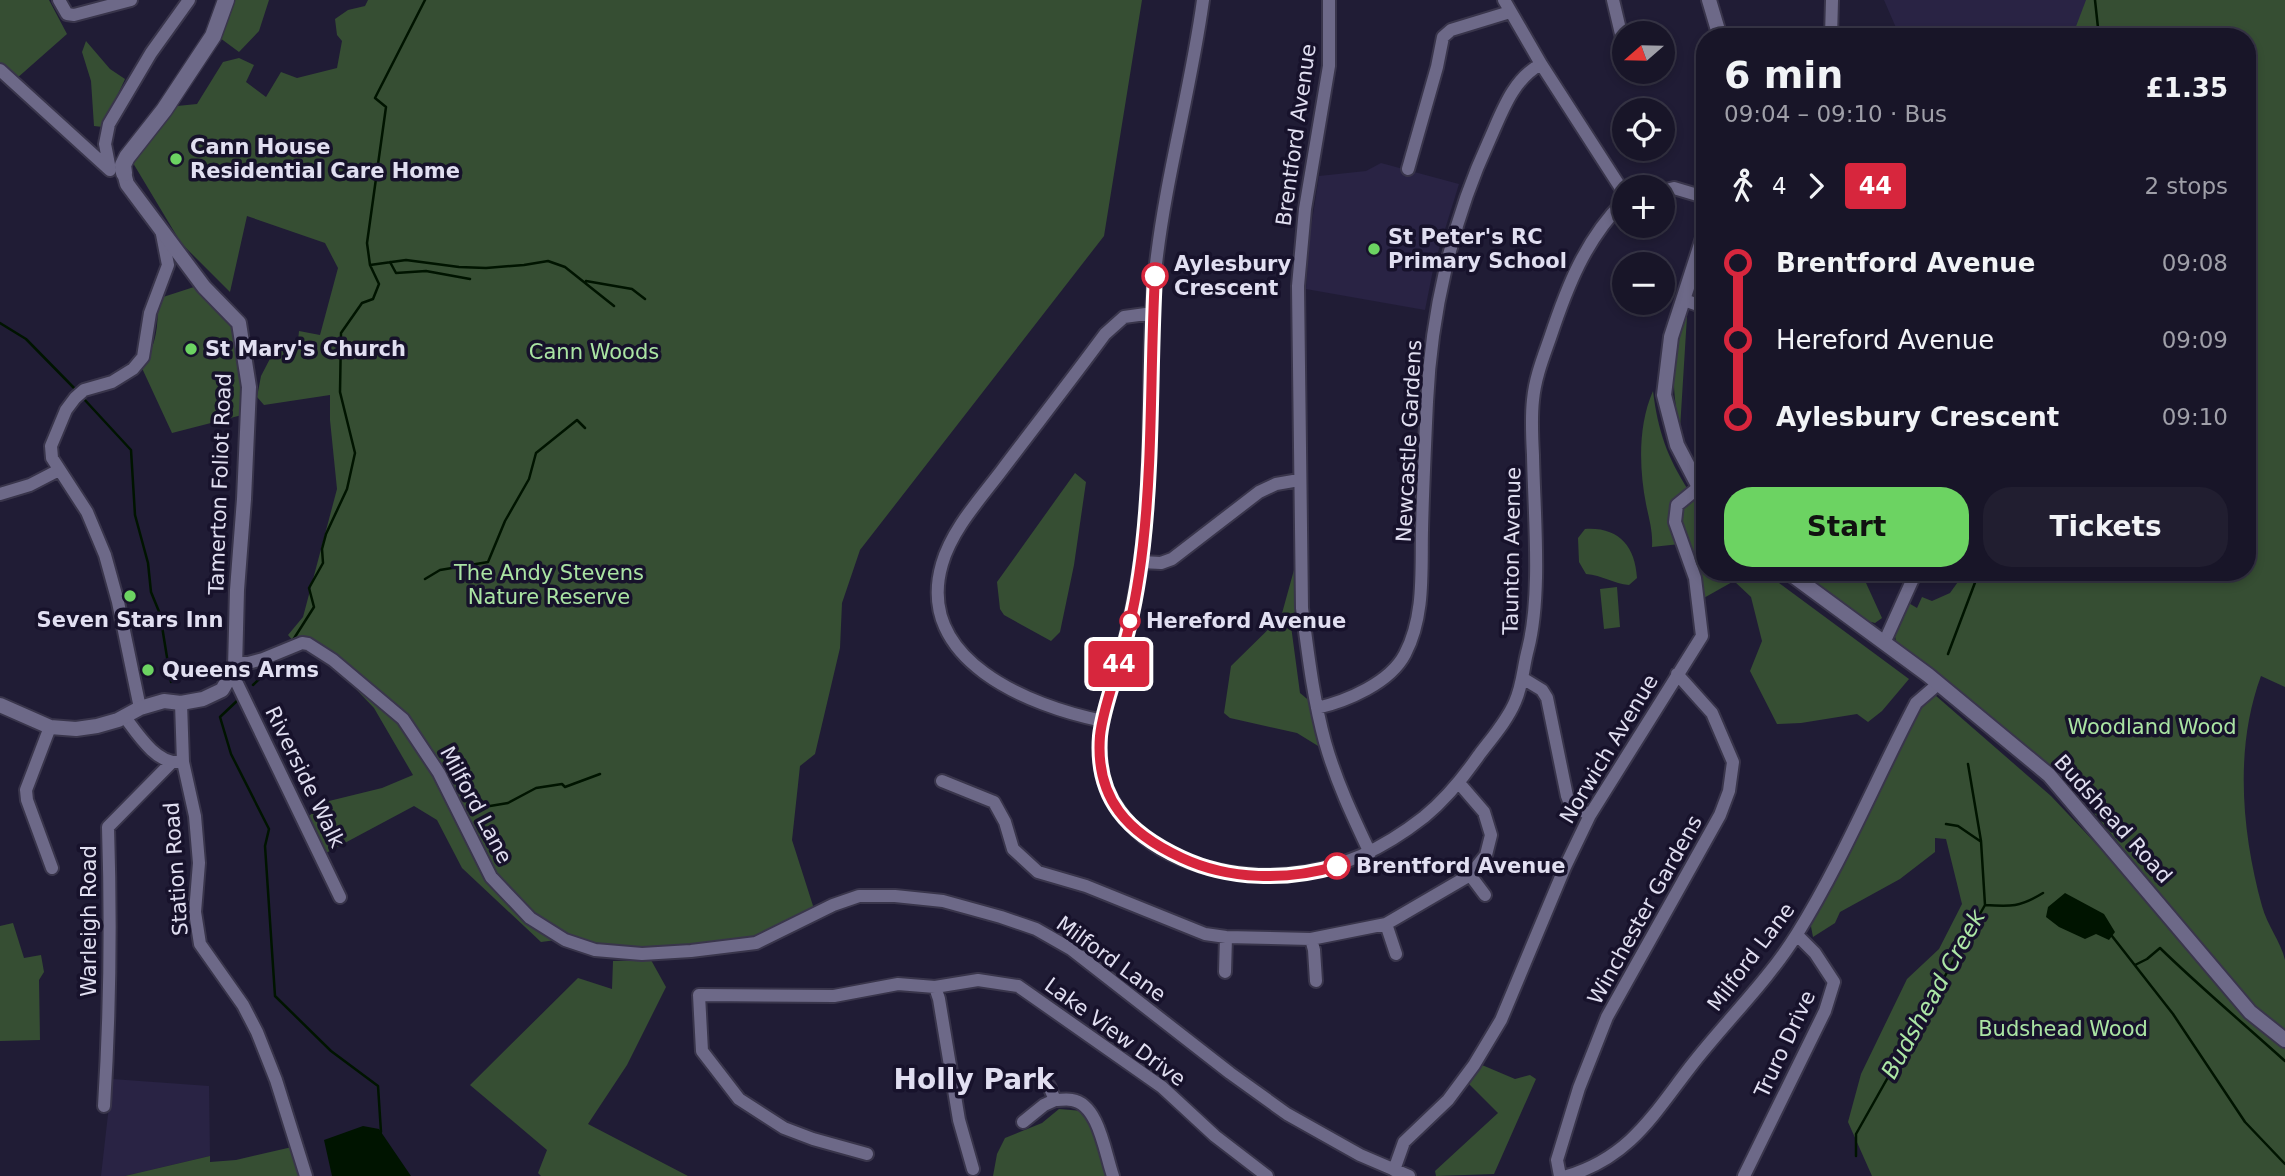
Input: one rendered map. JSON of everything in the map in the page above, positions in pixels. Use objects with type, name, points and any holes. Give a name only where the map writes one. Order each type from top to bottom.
[{"type":"main road","points":[[117,172],[164,110],[213,36],[226,0]]},
{"type":"street","points":[[59,0],[67,14],[86,12],[131,0]]},
{"type":"street","points":[[117,172],[105,144],[108,124],[151,53],[189,0]]},
{"type":"street","name":"Taunton Avenue","points":[[1203,0],[1197,44],[1164,206],[1156,268],[1150,447],[1141,562],[1128,632],[1100,737],[1103,783],[1111,801],[1139,834],[1169,852],[1222,872],[1256,876],[1323,870],[1370,853],[1433,810],[1459,783],[1515,703],[1524,679],[1531,638],[1535,568],[1532,420],[1537,378],[1568,287],[1593,237],[1612,215]]},
{"type":"street","name":"Brentford Avenue","points":[[1329,0],[1329,66],[1300,245],[1298,323],[1302,608],[1317,708],[1326,745],[1349,809],[1370,853]]},
{"type":"street","points":[[1613,0],[1616,21]]},
{"type":"street","points":[[1709,0],[1717,28]]},
{"type":"street","points":[[1831,28],[1832,0]]},
{"type":"street","points":[[1408,169],[1443,37],[1451,30],[1507,6],[1612,175]]},
{"type":"street","name":"Newcastle Gardens","points":[[1317,708],[1354,697],[1383,678],[1404,657],[1416,627],[1422,583],[1427,399],[1432,341],[1445,277],[1458,225],[1479,162],[1513,90],[1525,74],[1541,64]]},
{"type":"street","points":[[0,71],[117,172]]},
{"type":"street","name":"Tamerton Foliot Road","points":[[117,172],[204,287],[239,323],[248,387],[234,669]]},
{"type":"street","points":[[1675,188],[1696,195]]},
{"type":"street","points":[[140,708],[111,571],[87,512],[52,458],[51,446],[66,410],[79,394],[112,382],[133,369],[144,357],[150,313],[168,265],[160,226]]},
{"type":"street","points":[[1696,261],[1671,337],[1664,395],[1677,445],[1696,479]]},
{"type":"street","points":[[1684,300],[1696,304]]},
{"type":"street","points":[[1103,721],[1075,715],[1036,701],[989,677],[964,657],[947,632],[940,611],[939,586],[942,563],[967,516],[1105,334],[1124,317],[1153,313]]},
{"type":"street","points":[[0,494],[30,485],[59,470]]},
{"type":"street","points":[[1141,562],[1161,563],[1172,559],[1259,492],[1276,484],[1299,480]]},
{"type":"street","name":"Norwich Avenue","points":[[1394,1170],[1404,1142],[1448,1100],[1474,1065],[1501,1020],[1565,866],[1590,815],[1702,636],[1695,578],[1675,522],[1677,505],[1696,494]]},
{"type":"street","name":"Budshead Road","points":[[1800,581],[1938,684],[2049,775],[2250,1012],[2285,1040]]},
{"type":"street","points":[[1884,643],[1912,581]]},
{"type":"street","name":"Milford Lane","points":[[234,669],[302,643],[333,660],[367,687],[403,719],[439,773],[491,877],[530,918],[565,940],[595,950],[642,954],[756,943],[833,905],[859,896],[895,896],[943,901],[1001,917],[1036,929],[1071,949],[1287,1114],[1360,1155],[1409,1176]]},
{"type":"street","points":[[0,705],[50,727],[76,729],[97,726],[164,701],[181,703],[203,699],[222,690],[234,669]]},
{"type":"street","name":"Riverside Walk","points":[[234,669],[340,897]]},
{"type":"street","name":"Winchester Gardens","points":[[1560,1176],[1557,1160],[1579,1088],[1607,1017],[1720,815],[1729,791],[1734,762],[1712,713],[1677,674]]},
{"type":"street","points":[[1524,679],[1542,690],[1547,698],[1570,804],[1590,815]]},
{"type":"street","name":"Milford Lane","points":[[1567,1176],[1592,1169],[1612,1157],[1656,1114],[1691,1066],[1797,935],[1863,812],[1916,703],[1938,684]]},
{"type":"street","name":"Station Road","points":[[181,703],[177,762],[195,816],[199,863],[195,912],[200,944],[228,982],[257,1031],[276,1080],[306,1176]]},
{"type":"street","points":[[124,716],[148,746],[177,762]]},
{"type":"street","points":[[50,727],[26,790],[27,800],[52,868]]},
{"type":"street","name":"Warleigh Road","points":[[104,1105],[110,906],[108,827],[177,762]]},
{"type":"street","points":[[942,781],[993,802],[1005,822],[1013,849],[1038,872],[1086,886],[1205,934],[1311,939],[1386,924],[1470,876],[1486,855],[1491,835],[1484,812],[1459,783]]},
{"type":"street","points":[[1470,876],[1485,895]]},
{"type":"street","points":[[1386,924],[1396,954]]},
{"type":"street","name":"Truro Drive","points":[[1744,1176],[1825,1012],[1834,982],[1815,953],[1797,935]]},
{"type":"street","points":[[1225,972],[1226,937]]},
{"type":"street","points":[[1311,939],[1316,982]]},
{"type":"street","name":"Lake View Drive","points":[[867,1154],[784,1128],[739,1099],[702,1051],[699,995],[834,996],[898,984],[935,987],[978,980],[1018,986],[1162,1087],[1215,1136],[1267,1176]]},
{"type":"street","points":[[935,987],[959,1119],[973,1169]]},
{"type":"street","points":[[1049,1086],[1055,1100]]},
{"type":"street","points":[[1024,1122],[1044,1105],[1055,1100],[1074,1100],[1085,1105],[1095,1117],[1113,1176]]},
{"type":"shaded area","points":[[1884,0],[2089,0],[2087,28],[1896,28]]},
{"type":"shaded area","name":"St Peter's RC Primary School","points":[[1381,163],[1459,184],[1434,265],[1425,310],[1306,289],[1310,234],[1319,176],[1366,171]]},
{"type":"shaded area","points":[[2065,893],[2104,914],[2115,932],[2109,940],[2096,934],[2085,939],[2059,927],[2046,917],[2048,907]]},
{"type":"shaded area","points":[[112,1079],[209,1086],[210,1156],[125,1176],[101,1176]]},
{"type":"shaded area","points":[[363,1126],[379,1129],[411,1176],[332,1176],[324,1140]]},
{"type":"green space","points":[[0,0],[49,0],[67,34],[16,79],[0,64]]},
{"type":"green space","points":[[229,0],[269,0],[259,31],[239,52],[216,35]]},
{"type":"green space","name":"Cann Woods","points":[[368,0],[1142,0],[1104,236],[860,550],[842,603],[840,648],[815,754],[800,766],[792,840],[815,912],[755,941],[656,952],[564,939],[541,942],[462,868],[437,820],[414,806],[326,853],[306,818],[329,801],[382,788],[413,775],[374,708],[323,655],[301,650],[288,635],[303,617],[337,489],[330,395],[264,405],[257,397],[261,376],[274,351],[297,350],[299,331],[320,335],[338,268],[325,243],[247,216],[230,292],[181,243],[133,163],[177,106],[197,104],[223,62],[239,58],[254,65],[246,82],[266,97],[281,72],[297,78],[337,68],[342,41],[337,35],[335,19],[348,10],[365,6]]},
{"type":"green space","name":"Woodland Wood","points":[[2086,0],[2285,0],[2285,687],[2261,676],[2247,732],[2244,791],[2255,878],[2264,913],[2285,960],[2285,1035],[2251,1005],[2062,774],[2037,759],[1896,642],[1894,630],[1907,602],[1917,608],[1922,597],[1932,601],[1950,593],[1959,581],[2256,581],[2256,28],[2075,28]]},
{"type":"green space","points":[[86,41],[110,69],[125,79],[103,127],[94,126],[91,81],[82,52]]},
{"type":"green space","points":[[197,286],[224,312],[235,332],[242,368],[242,415],[172,433],[141,366],[151,351],[156,334],[157,299]]},
{"type":"green space","points":[[1687,316],[1680,429],[1674,387],[1675,362],[1682,320]]},
{"type":"green space","points":[[1653,391],[1665,443],[1689,491],[1674,504],[1680,544],[1652,547],[1642,476],[1641,447],[1648,404]]},
{"type":"green space","points":[[1075,473],[1086,482],[1074,565],[1060,632],[1051,641],[1004,615],[1000,609],[997,582]]},
{"type":"green space","points":[[1694,494],[1696,580],[1678,521],[1679,507]]},
{"type":"green space","points":[[1585,529],[1607,531],[1623,541],[1633,557],[1637,578],[1629,585],[1586,574],[1579,562],[1578,538]]},
{"type":"green space","points":[[1297,559],[1300,617],[1291,626],[1300,693],[1312,703],[1323,749],[1297,733],[1230,718],[1224,713],[1231,666],[1281,617]]},
{"type":"green space","points":[[1696,581],[1734,581],[1702,599]]},
{"type":"green space","points":[[1734,581],[1776,581],[1909,679],[1882,711],[1868,722],[1857,714],[1777,724],[1750,671],[1762,641],[1751,597]]},
{"type":"green space","points":[[1814,581],[1865,581],[1882,618],[1875,623],[1867,621]]},
{"type":"green space","points":[[1617,587],[1620,627],[1604,629],[1600,589]]},
{"type":"green space","name":"Budshead Wood","points":[[1935,695],[2051,796],[2285,1044],[2285,1176],[1872,1176],[1848,1122],[1861,1074],[1907,979],[1939,949],[1962,904],[1946,839],[1935,838],[1935,852],[1900,879],[1840,912],[1835,923],[1813,937],[1809,916],[1924,700]]},
{"type":"green space","points":[[13,923],[24,958],[41,955],[44,972],[39,980],[40,1040],[0,1041],[0,926]]},
{"type":"green space","points":[[651,960],[666,987],[627,1065],[588,1124],[688,1176],[541,1176],[538,1173],[547,1150],[470,1085],[578,978],[612,989],[613,961]]},
{"type":"green space","points":[[1482,1065],[1515,1079],[1530,1075],[1536,1079],[1494,1174],[1436,1176],[1435,1171],[1498,1113],[1466,1081]]},
{"type":"green space","points":[[1059,1109],[1083,1111],[1093,1128],[1108,1176],[993,1176],[997,1154],[1005,1138],[1042,1123]]},
{"type":"green space","points":[[292,1147],[301,1176],[125,1176],[210,1156],[210,1162],[236,1160]]},
{"type":"waterway","points":[[293,640],[314,607],[309,588],[323,563],[322,549],[326,534],[347,489],[355,453],[340,392],[341,333],[362,303],[373,299],[379,284],[370,265],[367,243],[386,107],[375,98],[425,0]]},
{"type":"waterway","name":"Budshead Creek","points":[[2095,0],[2098,28]]},
{"type":"waterway","points":[[370,265],[406,260],[486,268],[548,261],[565,267],[614,306]]},
{"type":"waterway","points":[[390,262],[396,273],[426,271],[470,279]]},
{"type":"waterway","points":[[586,281],[632,289],[645,299]]},
{"type":"waterway","points":[[0,323],[26,339],[76,390]]},
{"type":"waterway","points":[[83,398],[131,450],[135,515],[148,563],[151,592],[160,614],[171,682]]},
{"type":"waterway","points":[[425,579],[440,570],[488,562],[505,521],[529,479],[536,453],[577,420],[585,428]]},
{"type":"waterway","name":"Budshead Creek","points":[[1948,654],[1976,581]]},
{"type":"waterway","points":[[253,685],[276,663]]},
{"type":"waterway","points":[[239,699],[220,717],[231,754],[269,829],[265,846],[275,996],[331,1051],[378,1086],[381,1132]]},
{"type":"waterway","name":"Budshead Creek","points":[[1856,1156],[1856,1134],[1985,905],[1981,841],[1968,764]]},
{"type":"waterway","points":[[490,806],[508,803],[536,788],[562,784],[565,787],[600,774]]},
{"type":"waterway","points":[[1946,824],[1958,826],[1980,841]]},
{"type":"waterway","points":[[1985,905],[2015,905],[2043,893]]},
{"type":"waterway","points":[[2112,936],[2173,1014],[2245,1122],[2285,1164]]},
{"type":"waterway","points":[[2135,965],[2160,948],[2285,1061]]},
{"type":"bus line","name":"44","points":[[1155,276],[1144,541],[1128,632],[1100,737],[1103,783],[1111,801],[1139,834],[1193,863],[1222,872],[1256,876],[1311,872],[1337,866]]},
{"type":"place","name":"Cann House Residential Care Home","points":[[176,159]]},
{"type":"place","name":"St Peter's RC Primary School","points":[[1374,249]]},
{"type":"place","name":"Aylesbury Crescent","points":[[1155,276]]},
{"type":"place","name":"St Mary's Church","points":[[191,349]]},
{"type":"place","name":"Seven Stars Inn","points":[[130,596]]},
{"type":"place","name":"Hereford Avenue","points":[[1130,621]]},
{"type":"place","name":"Queens Arms","points":[[148,670]]},
{"type":"place","name":"Brentford Avenue","points":[[1337,866]]},
{"type":"district","name":"Holly Park","points":[[974,1079]]},
{"type":"park label","name":"The Andy Stevens Nature Reserve","points":[[549,585]]}]
